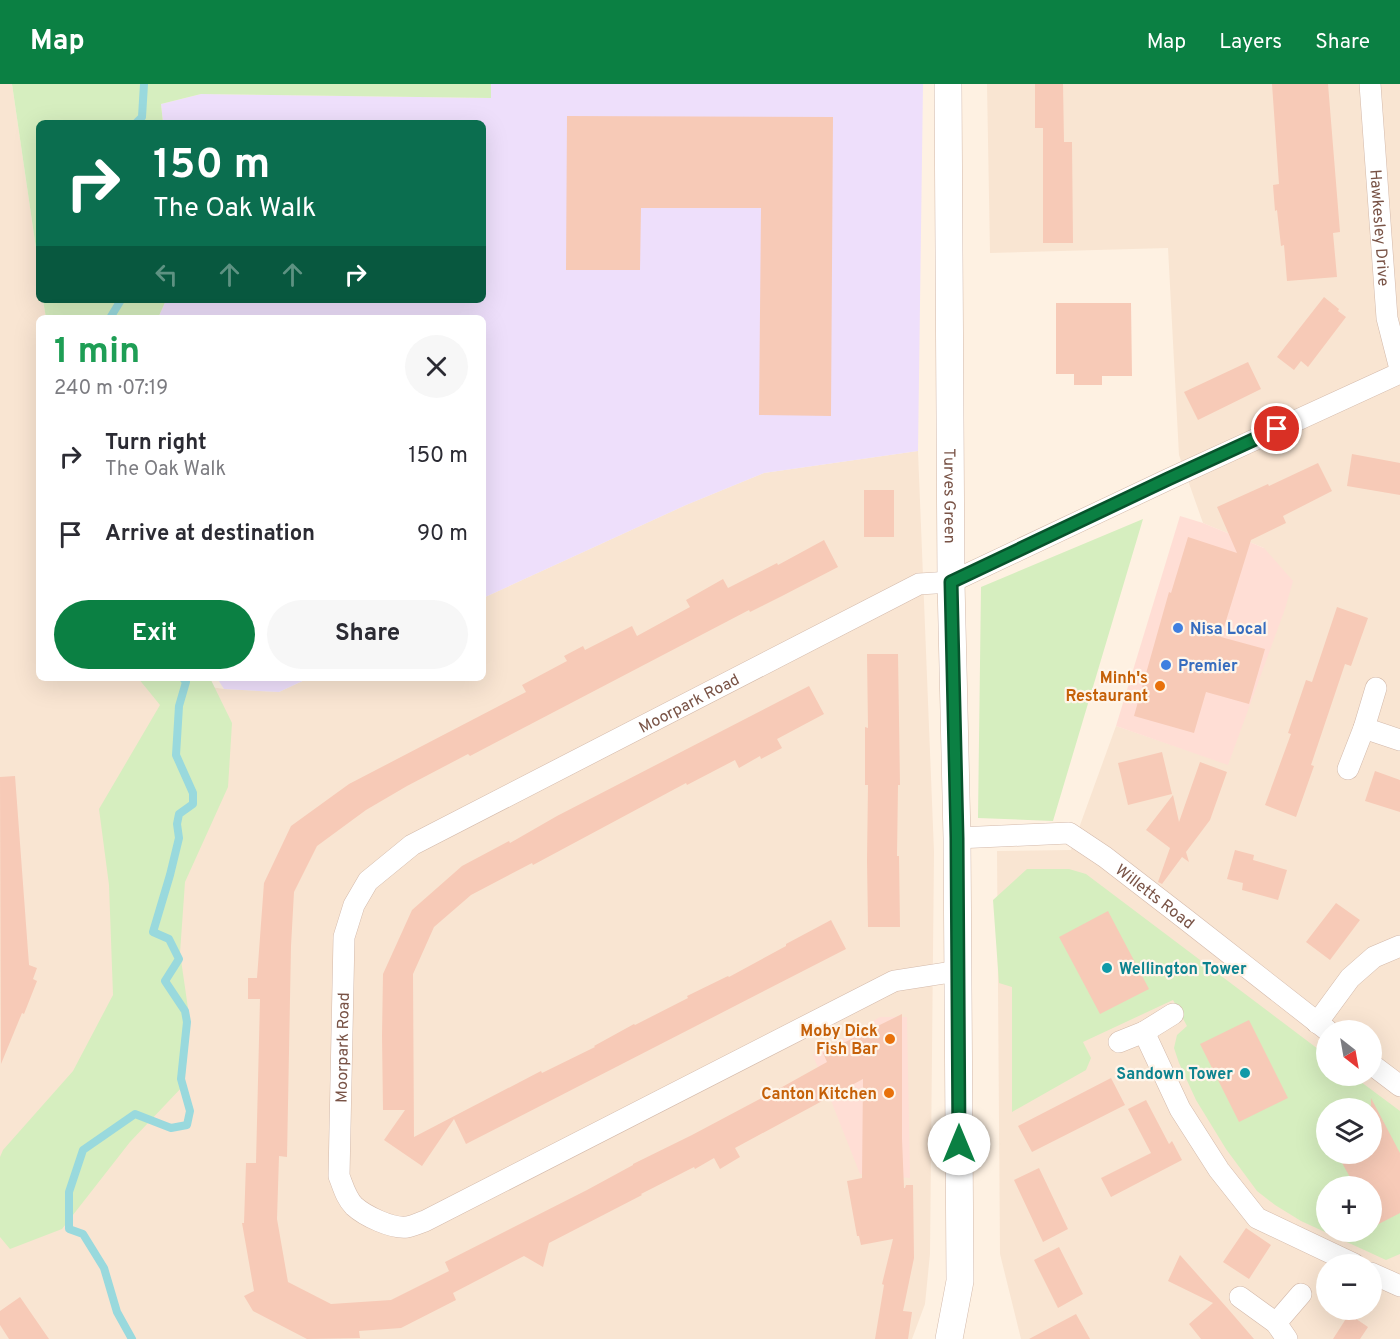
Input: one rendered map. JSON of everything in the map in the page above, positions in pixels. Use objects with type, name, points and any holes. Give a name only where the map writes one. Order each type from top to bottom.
[{"type":"street","name":"Turves Green","points":[[948,84],[951,582],[957,838],[960,1281],[949,1339]]},
{"type":"street","name":"Hawkesley Drive","points":[[1370,84],[1387,318],[1400,371]]},
{"type":"street","points":[[951,582],[1400,371]]},
{"type":"street","name":"Moorpark Road","points":[[951,582],[919,584],[412,845],[368,881],[354,905],[344,937],[339,1176],[344,1191],[354,1206],[386,1224],[405,1227],[425,1221],[894,981],[958,970]]},
{"type":"street","points":[[1348,769],[1376,688]]},
{"type":"street","points":[[1364,728],[1400,740]]},
{"type":"street","name":"Willetts Road","points":[[957,838],[1069,833],[1105,857],[1316,1022]]},
{"type":"street","points":[[1326,1020],[1350,978],[1374,957],[1400,946]]},
{"type":"street","points":[[1119,1042],[1144,1032],[1173,1014]]},
{"type":"street","points":[[1144,1032],[1180,1108],[1219,1170],[1257,1218],[1333,1254]]},
{"type":"street","points":[[1382,1072],[1400,1086]]},
{"type":"street","points":[[1382,1278],[1400,1286]]},
{"type":"street","points":[[1240,1297],[1282,1331],[1301,1294]]},
{"type":"shaded area","points":[[0,84],[12,84],[36,248],[36,303],[44,303],[46,315],[36,315],[36,681],[182,681],[224,689],[279,692],[303,681],[486,681],[486,597],[686,505],[764,473],[918,451],[934,852],[930,1254],[925,1304],[912,1339],[0,1339]]},
{"type":"shaded area","points":[[491,84],[923,84],[918,451],[764,473],[686,505],[486,597],[486,315],[159,315],[165,303],[486,303],[486,120],[163,120],[161,104],[201,94],[490,98]]},
{"type":"shaded area","points":[[987,84],[1400,84],[1400,1339],[1021,1339],[1000,1254],[997,851],[1071,850],[1116,726],[1228,764],[1264,548],[1203,523],[1179,455],[1168,248],[990,253]]},
{"type":"shaded area","points":[[1180,516],[1264,548],[1293,581],[1228,765],[1116,726]]},
{"type":"shaded area","points":[[219,681],[303,681],[279,692],[224,689]]},
{"type":"shaded area","points":[[880,1017],[907,1017],[910,1178],[860,1174],[813,1055]]},
{"type":"green space","points":[[12,84],[491,84],[491,98],[201,94],[161,104],[163,120],[36,120],[36,248]]},
{"type":"green space","points":[[44,303],[165,303],[159,315],[46,315]]},
{"type":"green space","points":[[1143,519],[1053,821],[978,818],[981,587]]},
{"type":"green space","points":[[140,681],[211,681],[232,723],[228,787],[185,882],[180,953],[190,1022],[184,1085],[130,1142],[62,1229],[10,1249],[0,1237],[0,1157],[3,1150],[73,1071],[113,995],[109,885],[99,809],[160,705]]},
{"type":"green space","points":[[1027,869],[1069,869],[1086,874],[1316,1047],[1316,1086],[1366,1086],[1400,1111],[1400,1254],[1386,1260],[1382,1258],[1382,1254],[1373,1254],[1347,1242],[1382,1242],[1382,1176],[1316,1176],[1316,1228],[1275,1205],[1257,1191],[1226,1149],[1196,1100],[1179,1063],[1174,1048],[1177,1035],[1187,1026],[1173,1000],[1083,1042],[1091,1058],[1086,1070],[1012,1112],[1012,987],[999,983],[993,900]]},
{"type":"building","points":[[1035,84],[1063,84],[1064,142],[1072,142],[1073,243],[1043,243],[1043,128],[1035,128]]},
{"type":"building","points":[[1272,84],[1328,84],[1340,232],[1333,233],[1337,277],[1287,281],[1284,245],[1281,246],[1273,185],[1279,184]]},
{"type":"building","points":[[567,116],[833,117],[831,416],[759,415],[761,208],[641,208],[640,270],[566,270]]},
{"type":"building","points":[[1324,297],[1346,317],[1308,367],[1301,361],[1294,370],[1277,357]]},
{"type":"building","points":[[1056,303],[1131,303],[1132,376],[1102,376],[1102,385],[1074,385],[1074,374],[1056,374]]},
{"type":"building","points":[[1248,362],[1261,389],[1198,420],[1184,392]]},
{"type":"building","points":[[1352,454],[1400,463],[1400,495],[1347,486]]},
{"type":"building","points":[[1318,463],[1332,491],[1283,516],[1286,523],[1251,540],[1221,637],[1265,649],[1249,704],[1206,692],[1194,733],[1134,716],[1169,592],[1171,593],[1188,537],[1237,553],[1217,507]]},
{"type":"building","points":[[864,490],[894,490],[894,537],[864,537]]},
{"type":"building","points":[[824,540],[838,567],[750,612],[749,610],[470,756],[468,754],[407,786],[366,810],[317,846],[294,892],[287,1157],[279,1156],[277,1219],[288,1282],[331,1304],[391,1300],[449,1271],[445,1262],[775,1091],[827,1062],[823,1053],[902,1014],[904,1188],[906,1185],[913,1185],[914,1258],[903,1311],[912,1312],[908,1339],[875,1339],[884,1285],[882,1284],[893,1239],[861,1245],[859,1236],[857,1236],[847,1181],[862,1178],[863,1079],[735,1148],[740,1157],[720,1169],[714,1158],[549,1243],[543,1267],[524,1256],[453,1293],[456,1300],[401,1328],[359,1331],[360,1338],[307,1339],[253,1311],[244,1296],[254,1291],[242,1223],[244,1223],[246,1163],[256,1163],[260,999],[248,999],[248,978],[257,978],[264,883],[291,826],[349,784],[526,692],[522,685],[567,661],[564,656],[583,646],[585,650],[632,626],[637,636],[690,607],[686,600],[723,579],[728,588]]},
{"type":"building","points":[[1337,607],[1368,618],[1351,666],[1345,664],[1296,817],[1265,805],[1291,734],[1288,733],[1306,680],[1312,682]]},
{"type":"building","points":[[867,654],[898,654],[900,785],[898,785],[897,856],[899,856],[900,927],[868,927],[868,785],[865,785],[865,727],[868,728]]},
{"type":"building","points":[[809,686],[824,714],[777,739],[782,748],[761,759],[760,756],[739,768],[735,760],[687,785],[686,783],[533,865],[532,863],[471,895],[434,927],[413,974],[414,1137],[541,1071],[542,1073],[595,1047],[634,1024],[688,998],[687,996],[729,977],[831,920],[846,949],[466,1144],[454,1119],[422,1166],[384,1140],[405,1110],[383,1110],[383,974],[412,910],[462,866]]},
{"type":"building","points":[[1162,752],[1172,794],[1128,805],[1118,763]]},
{"type":"building","points":[[1200,762],[1227,772],[1210,820],[1186,852],[1189,862],[1182,857],[1162,884],[1158,882],[1170,848],[1146,830],[1173,795],[1179,822]]},
{"type":"building","points":[[1375,771],[1400,780],[1400,812],[1365,801]]},
{"type":"building","points":[[15,776],[29,965],[37,968],[33,979],[37,981],[1,1064],[0,777]]},
{"type":"building","points":[[1235,850],[1254,855],[1253,860],[1287,870],[1278,900],[1242,890],[1243,883],[1227,879]]},
{"type":"building","points":[[1336,903],[1360,920],[1330,960],[1306,942]]},
{"type":"building","name":"Wellington Tower","points":[[1108,911],[1149,989],[1100,1014],[1059,937]]},
{"type":"building","name":"Sandown Tower","points":[[1249,1020],[1288,1098],[1239,1122],[1200,1044]]},
{"type":"building","points":[[1111,1078],[1125,1105],[1032,1152],[1018,1126]]},
{"type":"building","points":[[1146,1100],[1169,1144],[1172,1141],[1182,1160],[1111,1197],[1101,1178],[1151,1153],[1128,1109]]},
{"type":"building","points":[[1382,1119],[1400,1153],[1400,1213],[1382,1222],[1382,1176],[1349,1176],[1343,1164],[1382,1164]]},
{"type":"building","points":[[1039,1168],[1068,1229],[1043,1242],[1014,1180]]},
{"type":"building","points":[[1246,1228],[1271,1245],[1249,1279],[1223,1262]]},
{"type":"building","points":[[1059,1247],[1083,1294],[1058,1308],[1034,1260]]},
{"type":"building","points":[[1180,1255],[1254,1339],[1201,1339],[1189,1324],[1213,1303],[1168,1281]]},
{"type":"building","points":[[20,1297],[49,1339],[9,1339],[0,1325],[0,1311]]},
{"type":"building","points":[[1076,1314],[1090,1339],[1029,1339]]},
{"type":"building","points":[[1345,1320],[1358,1320],[1368,1327],[1360,1339],[1333,1339]]},
{"type":"waterway","points":[[139,120],[142,117],[144,84]]},
{"type":"waterway","points":[[112,315],[119,303]]},
{"type":"waterway","points":[[132,1339],[117,1312],[104,1268],[83,1234],[69,1229],[69,1192],[83,1150],[135,1114],[171,1128],[187,1125],[190,1111],[181,1079],[187,1022],[185,1011],[165,981],[179,959],[169,939],[153,932],[179,838],[177,824],[179,814],[193,804],[193,793],[176,755],[179,706],[185,681]]},
{"type":"place","name":"Nisa Local","points":[[1178,628]]},
{"type":"place","name":"Premier","points":[[1166,665]]},
{"type":"place","name":"Minh's Restaurant","points":[[1160,686]]},
{"type":"place","name":"Wellington Tower","points":[[1107,968]]},
{"type":"place","name":"Moby Dick Fish Bar","points":[[890,1039]]},
{"type":"place","name":"Sandown Tower","points":[[1245,1073]]},
{"type":"place","name":"Canton Kitchen","points":[[889,1093]]},
{"type":"route","points":[[959,1144],[957,838],[951,582],[1277,429]]}]
